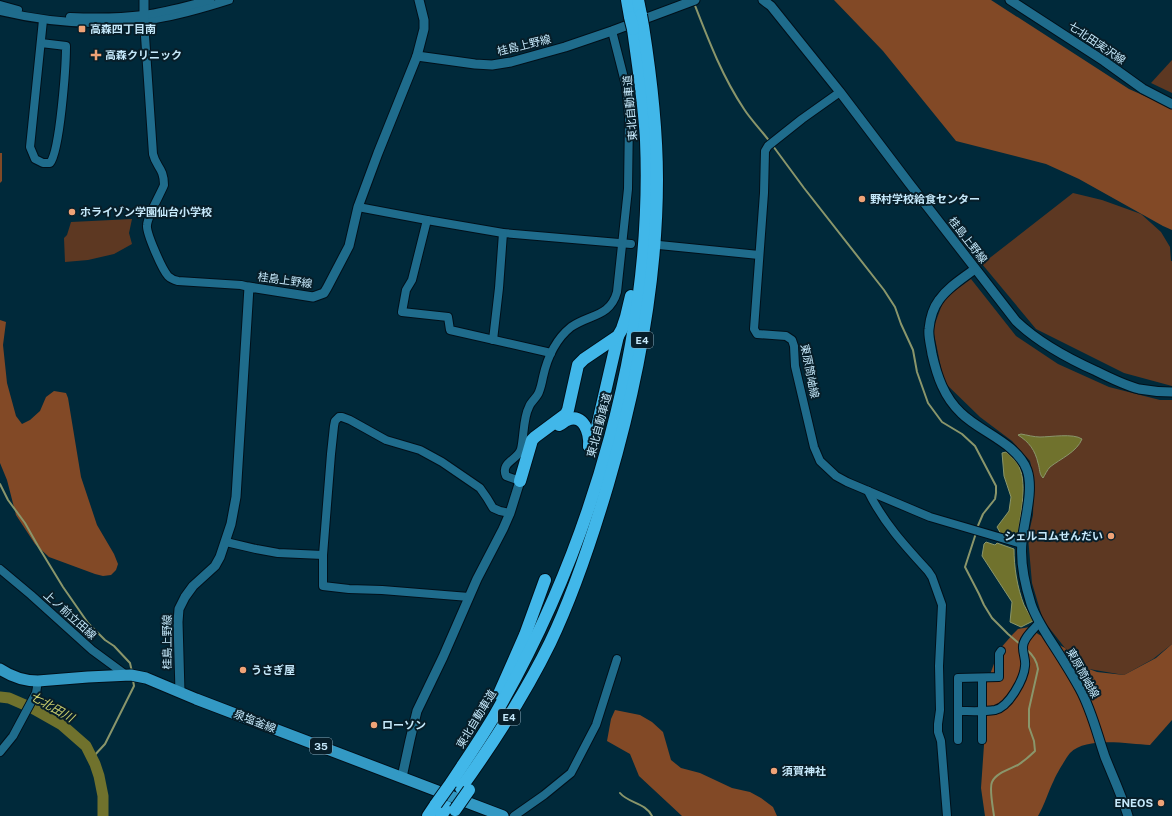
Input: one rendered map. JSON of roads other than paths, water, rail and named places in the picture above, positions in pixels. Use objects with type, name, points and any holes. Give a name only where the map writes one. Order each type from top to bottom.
[{"type":"highway","name":"東北自動車道","points":[[428,816],[446,811],[460,787],[496,737],[518,702],[550,642],[586,556],[617,452],[627,411],[644,329],[654,254],[657,179],[651,77],[637,22],[627,0]]},
{"type":"highway","name":"東北自動車道","points":[[460,787],[468,758],[505,698],[537,636],[560,585],[607,452],[617,413],[633,332],[643,253],[647,178],[637,22],[638,0]]},
{"type":"highway","points":[[529,453],[537,442],[554,428],[570,419],[580,421],[584,424],[590,439],[589,446],[594,440],[618,336],[622,329],[634,286],[639,236],[645,216]]},
{"type":"highway","points":[[520,481],[532,440],[566,414],[580,362],[618,336]]},
{"type":"highway","points":[[468,758],[491,712],[525,635],[546,580]]},
{"type":"highway","points":[[446,811],[460,787]]},
{"type":"main road","name":"泉塩釜線","points":[[0,669],[16,678],[28,681],[132,676],[163,684],[180,692],[502,816]]},
{"type":"street","points":[[144,0],[154,159],[162,170],[164,180],[164,185],[148,219],[148,233],[164,269],[168,276],[172,279],[178,281],[241,285],[249,287]]},
{"type":"street","points":[[0,5],[18,10],[53,16],[86,18],[144,18],[210,0]]},
{"type":"street","points":[[0,11],[43,20],[86,24],[114,23],[190,12],[229,0]]},
{"type":"street","points":[[417,56],[424,29],[424,20],[419,0]]},
{"type":"street","name":"桂島上野線","points":[[763,0],[771,6],[840,92],[975,269],[1016,321],[1028,333],[1048,346],[1126,385],[1157,392],[1172,392]]},
{"type":"street","name":"七北田実沢線","points":[[1010,0],[1104,61],[1143,89],[1172,104]]},
{"type":"street","name":"桂島上野線","points":[[180,692],[179,609],[193,586],[215,566],[220,557],[231,524],[236,497],[249,287],[313,297],[324,293],[348,246],[358,207],[417,56],[475,64],[511,62],[612,31],[692,1]]},
{"type":"street","points":[[41,43],[66,46],[57,139],[50,163],[43,163],[35,159],[30,148],[43,20]]},
{"type":"street","points":[[402,777],[417,711],[443,657],[469,597],[510,513],[520,481],[506,476],[504,470],[505,466],[519,453],[529,407],[539,393],[551,353],[560,338],[572,327],[605,311],[613,303],[618,292],[627,243],[629,116],[626,86],[612,31]]},
{"type":"street","name":"東原筒岫線","points":[[840,92],[802,119],[771,144],[765,151],[764,193],[754,329],[757,334],[786,336],[792,340],[794,346],[795,366],[817,455],[826,467],[836,476],[930,517],[1022,544]]},
{"type":"street","points":[[358,207],[503,233],[627,243]]},
{"type":"street","points":[[427,220],[412,280],[406,290],[402,312],[448,317],[450,330],[551,353]]},
{"type":"street","points":[[493,340],[503,233]]},
{"type":"street","points":[[659,245],[759,255]]},
{"type":"street","name":"東原筒岫線","points":[[975,269],[939,300],[930,321],[930,341],[940,382],[952,404],[961,413],[1015,452],[1024,464],[1029,478],[1030,488],[1022,544],[1025,582],[1031,605],[1039,623],[1090,709],[1106,758],[1123,798],[1128,816]]},
{"type":"street","points":[[469,597],[323,586],[323,555],[335,421],[339,417],[342,417],[386,440],[420,450],[442,462],[480,488],[493,508],[510,513]]},
{"type":"street","points":[[868,491],[875,506],[895,535],[932,577],[942,605],[939,666],[940,710],[938,732],[941,741],[947,816]]},
{"type":"street","points":[[226,542],[278,553],[323,555]]},
{"type":"street","name":"上ノ前立田線","points":[[0,569],[92,650],[132,676]]},
{"type":"street","points":[[958,711],[997,710],[1003,705],[1016,690],[1022,678],[1025,667],[1023,645],[1030,632],[1039,623]]},
{"type":"street","points":[[958,740],[958,678],[999,677],[999,654],[1001,651]]},
{"type":"street","points":[[514,816],[544,795],[571,773],[596,725],[617,659]]},
{"type":"street","points":[[982,678],[982,740]]},
{"type":"street","points":[[0,752],[13,736],[36,693],[38,681]]},
{"type":"waterway","points":[[694,3],[716,57],[729,84],[747,113],[770,142]]},
{"type":"waterway","points":[[773,146],[884,290],[895,307],[913,350],[917,372],[928,403],[942,422],[962,434],[975,446],[996,486],[995,499],[983,514],[977,528]]},
{"type":"waterway","points":[[0,484],[8,500],[25,523],[63,587],[88,623],[105,640],[114,646],[130,663],[132,672]]},
{"type":"waterway","points":[[976,533],[965,567],[992,618],[1021,645]]},
{"type":"waterway","points":[[994,816],[991,789],[992,782],[997,776],[1018,765],[1035,751],[1034,741],[1029,727],[1029,709],[1038,669],[1037,663],[1026,649]]},
{"type":"waterway","points":[[92,758],[105,744],[134,686],[133,680]]},
{"type":"waterway","name":"七北田川","points":[[0,697],[9,698],[32,708],[62,725],[86,746],[99,776],[103,796],[103,816]]},
{"type":"waterway","points":[[620,793],[646,808],[652,816]]},
{"type":"place","name":"高森四丁目南","points":[[82,29]]},
{"type":"place","name":"高森クリニック","points":[[96,55]]},
{"type":"place","name":"野村学校給食センター","points":[[862,199]]},
{"type":"place","name":"ホライゾン学園仙台小学校","points":[[72,212]]},
{"type":"place","name":"シェルコムせんだい","points":[[1111,536]]},
{"type":"place","name":"うさぎ屋","points":[[243,670]]},
{"type":"place","name":"ローソン","points":[[374,725]]},
{"type":"place","name":"須賀神社","points":[[774,771]]},
{"type":"place","name":"ENEOS","points":[[1161,803]]}]
